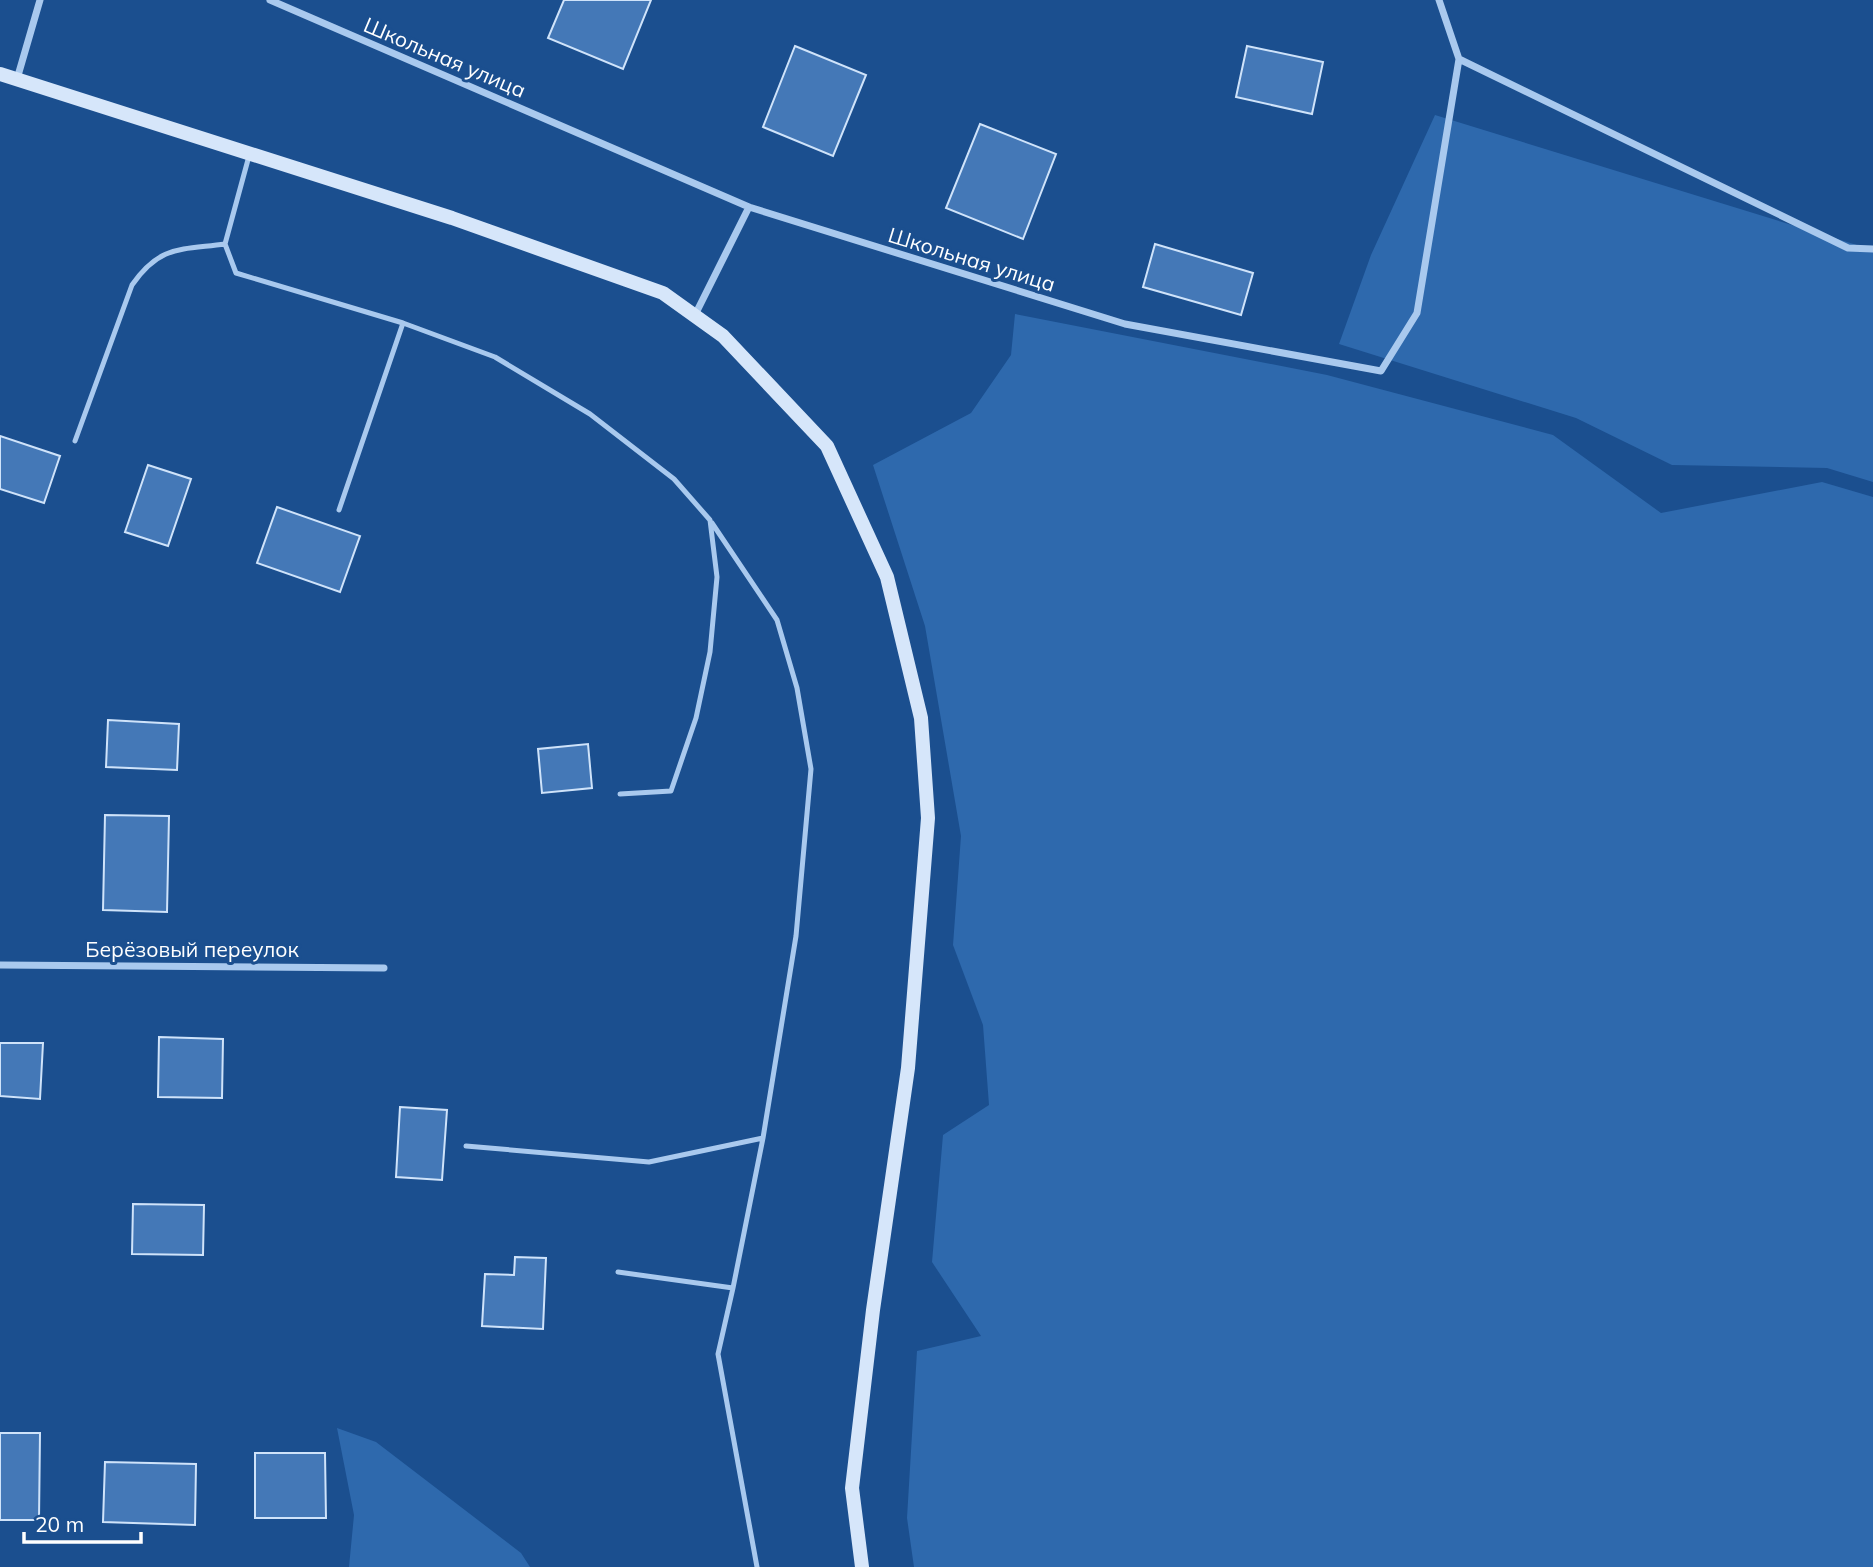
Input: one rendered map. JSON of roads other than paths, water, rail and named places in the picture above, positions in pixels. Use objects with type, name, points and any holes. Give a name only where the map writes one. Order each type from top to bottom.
[{"type":"street","points":[[17,79],[40,0]]},
{"type":"street","name":"Школьная улица","points":[[270,0],[749,207],[1125,324],[1381,371],[1417,313],[1459,60]]},
{"type":"street","points":[[1439,0],[1459,60],[1848,248],[1873,249]]},
{"type":"street","points":[[0,74],[452,218],[663,293],[723,336],[827,446],[887,577],[921,718],[928,818],[908,1068],[873,1310],[852,1488],[862,1567]]},
{"type":"street","points":[[695,315],[749,207]]},
{"type":"street","name":"Берёзовый переулок","points":[[0,965],[384,968]]},
{"type":"lane","points":[[249,153],[225,244],[236,273],[403,323],[495,357],[590,414],[674,479],[710,520],[777,620],[797,688],[811,769],[796,936],[763,1138],[718,1354],[757,1567]]},
{"type":"lane","points":[[75,441],[132,285],[147,263],[170,252],[225,244]]},
{"type":"lane","points":[[339,510],[403,323]]},
{"type":"lane","points":[[620,794],[671,791],[696,719],[710,652],[717,577],[710,520]]},
{"type":"lane","points":[[466,1146],[649,1162],[763,1138]]},
{"type":"lane","points":[[618,1272],[733,1288]]}]
